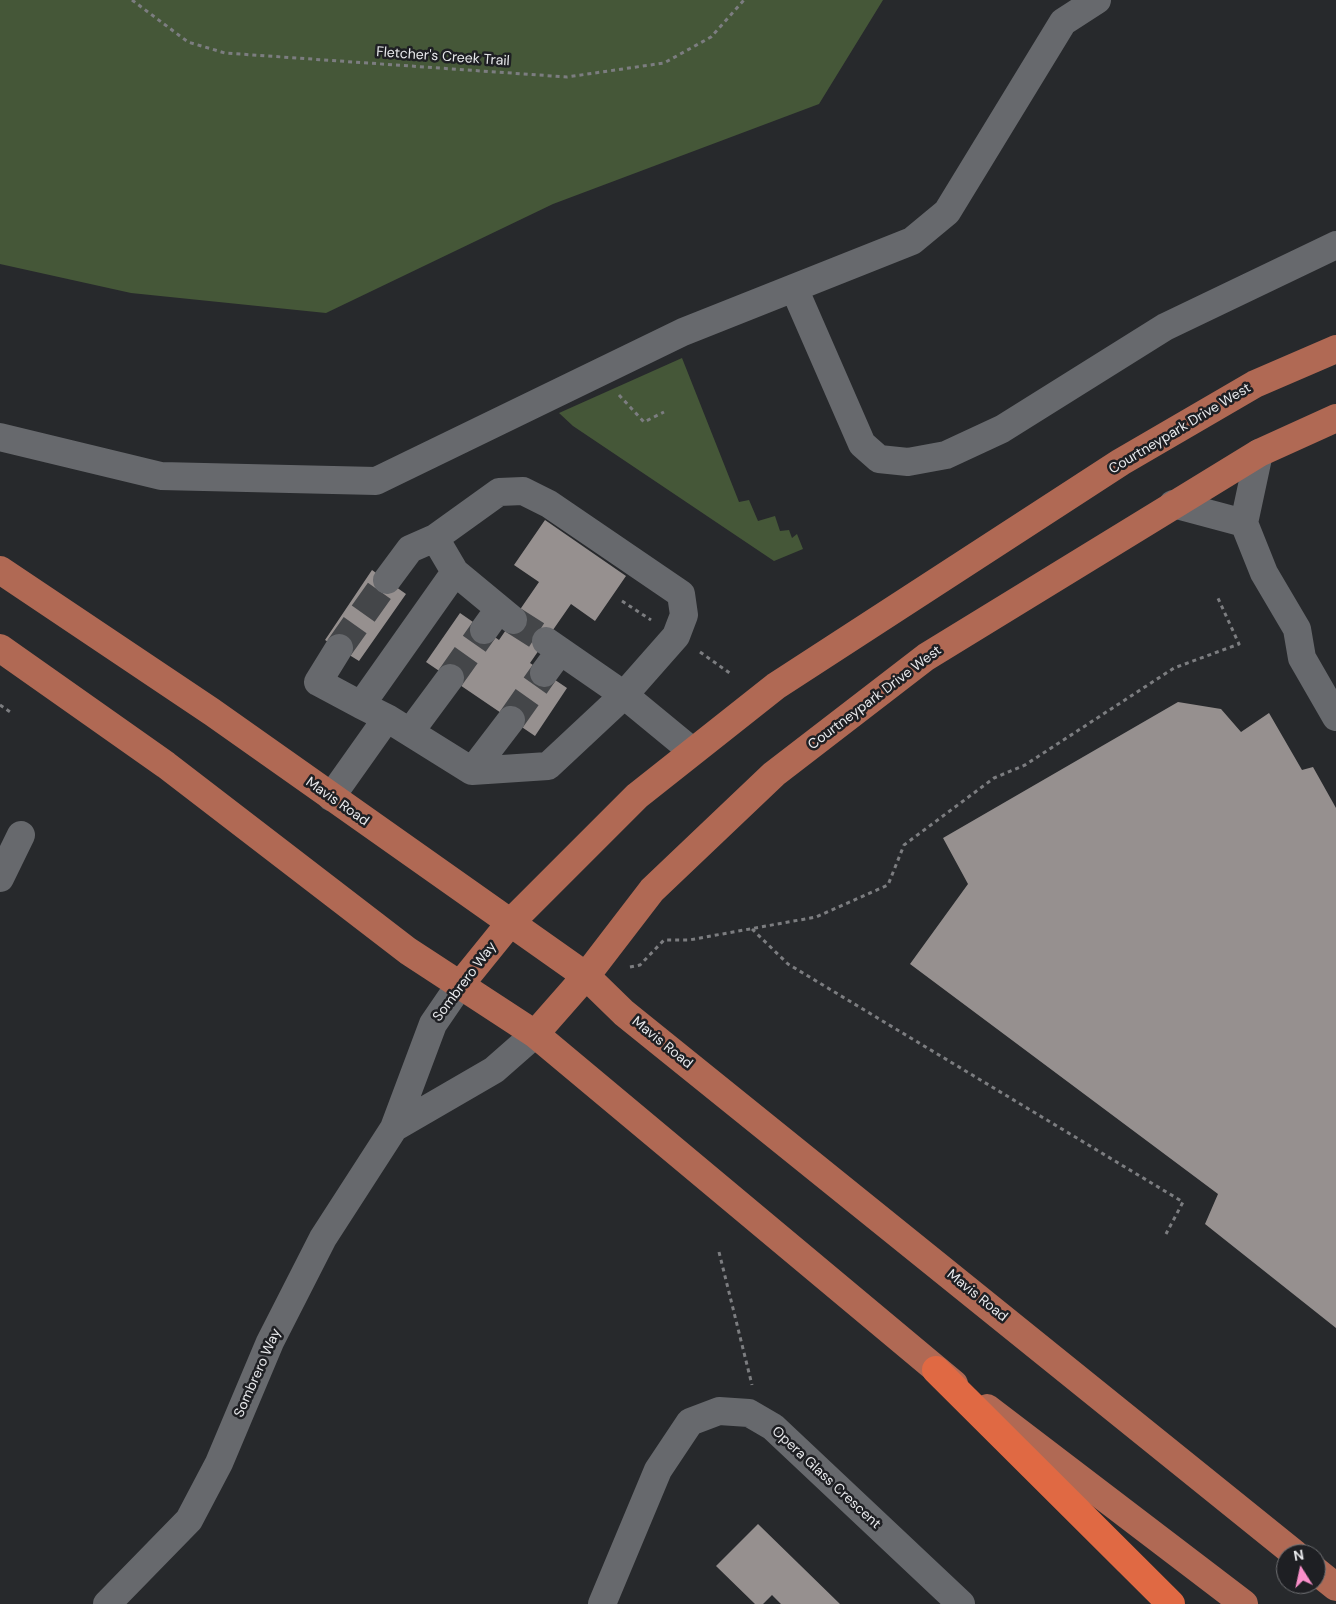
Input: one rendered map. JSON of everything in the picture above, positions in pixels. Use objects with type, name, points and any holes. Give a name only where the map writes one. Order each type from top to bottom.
[{"type":"highway","points":[[936,1370],[1171,1604]]},
{"type":"main road","name":"Courtneypark Drive West","points":[[510,923],[637,796],[776,686],[1121,462],[1255,384],[1336,349]]},
{"type":"main road","name":"Courtneypark Drive West","points":[[535,1034],[586,976],[652,890],[774,774],[926,657],[1258,453],[1336,418]]},
{"type":"main road","name":"Mavis Road","points":[[0,570],[212,712],[586,976],[624,1013],[1283,1544]]},
{"type":"main road","points":[[0,648],[166,765],[408,951],[535,1034],[936,1370],[1244,1604]]},
{"type":"main road","name":"Sombrero Way","points":[[459,986],[510,923]]},
{"type":"main road","points":[[1326,1579],[1336,1587]]},
{"type":"street","points":[[0,437],[162,476],[376,481],[683,332],[912,241],[947,212],[1063,22],[1097,0]]},
{"type":"street","points":[[794,288],[862,444],[880,459],[908,462],[946,455],[1002,429],[1165,327],[1336,245]]},
{"type":"street","points":[[1258,453],[1244,523],[1264,573],[1298,629],[1302,658],[1336,717]]},
{"type":"street","points":[[339,648],[318,682],[387,718],[472,771],[548,766],[624,695],[676,636],[684,615],[681,594],[674,587],[549,504],[523,491],[500,492],[435,538],[410,549],[387,580]]},
{"type":"street","points":[[1173,504],[1244,523]]},
{"type":"street","points":[[435,538],[456,572],[499,619]]},
{"type":"street","points":[[361,705],[456,572]]},
{"type":"street","points":[[544,673],[553,646],[624,695],[692,751]]},
{"type":"street","points":[[410,732],[450,678]]},
{"type":"street","points":[[331,797],[387,718]]},
{"type":"street","points":[[472,771],[511,720]]},
{"type":"street","points":[[0,878],[22,835]]},
{"type":"street","name":"Sombrero Way","points":[[106,1604],[189,1520],[219,1463],[270,1342],[323,1238],[394,1128],[433,1024],[459,986]]},
{"type":"street","name":"Sombrero Way","points":[[394,1128],[494,1070],[535,1034]]},
{"type":"street","name":"Opera Glass Crescent","points":[[602,1604],[658,1470],[690,1422],[718,1411],[748,1413],[773,1427],[961,1604]]},
{"type":"path","name":"Fletcher's Creek Trail","points":[[132,0],[188,42],[225,53],[567,77],[664,63],[711,36],[744,0]]},
{"type":"path","points":[[598,373],[644,422],[664,412]]},
{"type":"path","points":[[586,976],[640,965],[664,940],[690,940],[816,917],[888,885],[904,846],[994,778],[1025,765],[1174,668],[1239,644],[1216,596]]},
{"type":"path","points":[[0,705],[13,714]]},
{"type":"path","points":[[752,929],[788,964],[1183,1202],[1166,1234]]},
{"type":"path","points":[[719,1252],[752,1381],[748,1413]]},
{"type":"green space","points":[[0,0],[883,0],[819,104],[553,204],[326,313],[131,293],[0,264]]},
{"type":"green space","points":[[682,358],[739,502],[749,500],[758,521],[775,516],[780,531],[789,530],[792,538],[797,534],[803,549],[774,561],[573,426],[559,413]]},
{"type":"building","points":[[545,520],[626,576],[595,621],[571,604],[530,663],[567,688],[535,736],[426,662],[460,613],[499,640],[539,582],[514,565]]},
{"type":"building","points":[[372,570],[406,594],[359,661],[325,640]]},
{"type":"building","points":[[1178,702],[1221,709],[1241,732],[1269,713],[1302,770],[1313,767],[1336,808],[1336,1328],[1205,1224],[1218,1194],[910,964],[968,884],[943,838]]},
{"type":"building","points":[[758,1524],[840,1604],[781,1604],[772,1595],[763,1604],[755,1604],[716,1566]]},
{"type":"tunnel","points":[[339,648],[387,580]]},
{"type":"tunnel","points":[[513,620],[546,641]]},
{"type":"tunnel","points":[[450,678],[484,630]]},
{"type":"tunnel","points":[[511,720],[544,673]]}]
